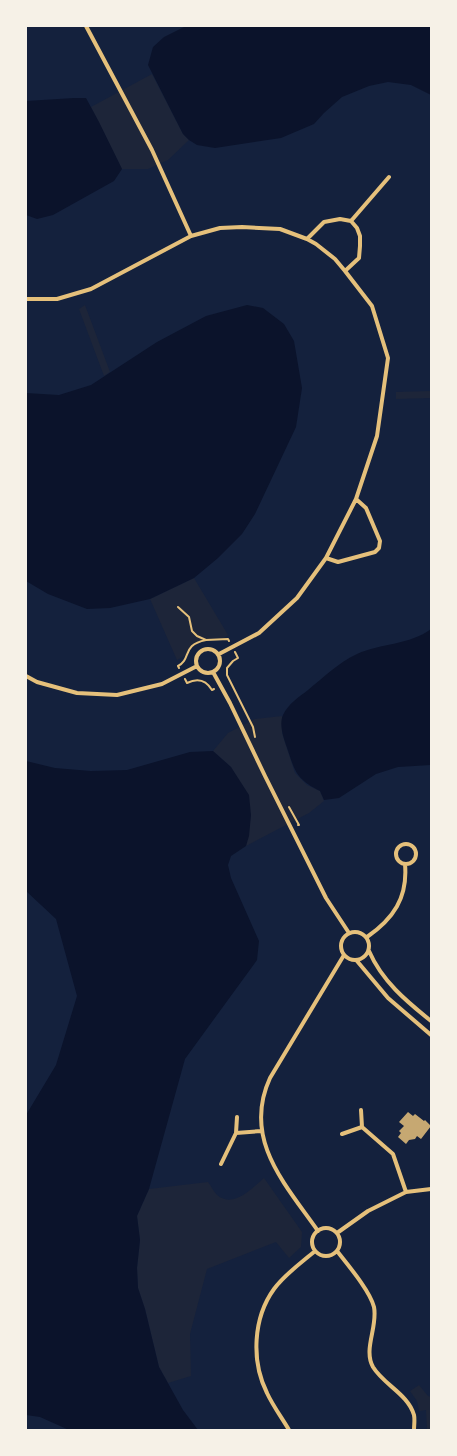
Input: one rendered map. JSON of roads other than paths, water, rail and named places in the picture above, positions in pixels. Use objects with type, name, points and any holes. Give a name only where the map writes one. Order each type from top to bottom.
[{"type":"street","points":[[86,26],[152,150],[192,236]]},
{"type":"street","points":[[351,221],[389,177]]},
{"type":"street","points":[[307,239],[324,222],[340,219],[351,221],[357,228],[360,236],[359,258],[345,270]]},
{"type":"street","points":[[26,299],[57,299],[91,288],[192,236],[220,228],[242,227],[280,229],[316,244],[335,259],[345,270],[372,306],[388,358],[377,436],[356,499],[326,558],[297,598],[259,633],[218,654]]},
{"type":"street","points":[[326,558],[338,562],[375,552],[379,548],[380,540],[366,508],[356,499]]},
{"type":"street","points":[[202,650],[213,650],[220,658],[219,666],[213,672],[206,673],[197,666],[197,655],[202,650]]},
{"type":"street","points":[[26,676],[37,682],[77,693],[117,695],[162,684],[197,666]]},
{"type":"street","points":[[213,672],[230,703],[326,898],[349,933]]},
{"type":"street","points":[[409,844],[416,851],[416,858],[412,863],[405,864],[402,864],[397,859],[396,852],[399,846],[409,844]]},
{"type":"street","points":[[367,937],[379,929],[392,915],[396,908],[404,888],[406,875],[405,864]]},
{"type":"street","points":[[431,1021],[386,980],[374,964],[369,952],[370,947],[367,937],[360,933],[349,933],[345,936],[341,943],[341,951],[344,955],[347,958],[357,961],[388,998],[431,1035]]},
{"type":"street","points":[[357,961],[369,952]]},
{"type":"street","points":[[318,1231],[276,1171],[267,1154],[261,1131],[260,1119],[262,1098],[270,1078],[344,955]]},
{"type":"street","points":[[361,1110],[362,1127],[393,1154],[406,1192]]},
{"type":"street","points":[[221,1164],[236,1133],[237,1117]]},
{"type":"street","points":[[342,1134],[362,1127]]},
{"type":"street","points":[[236,1133],[261,1131]]},
{"type":"street","points":[[337,1233],[368,1211],[406,1192],[431,1189]]},
{"type":"street","points":[[330,1228],[337,1233],[340,1242],[337,1251],[330,1256],[322,1256],[312,1247],[312,1238],[318,1231],[330,1228]]},
{"type":"street","points":[[289,1430],[267,1393],[259,1374],[256,1341],[266,1302],[275,1288],[285,1277],[315,1251]]},
{"type":"street","points":[[337,1251],[368,1294],[374,1306],[375,1317],[369,1354],[373,1366],[383,1379],[397,1390],[411,1408],[415,1416],[414,1430]]}]
